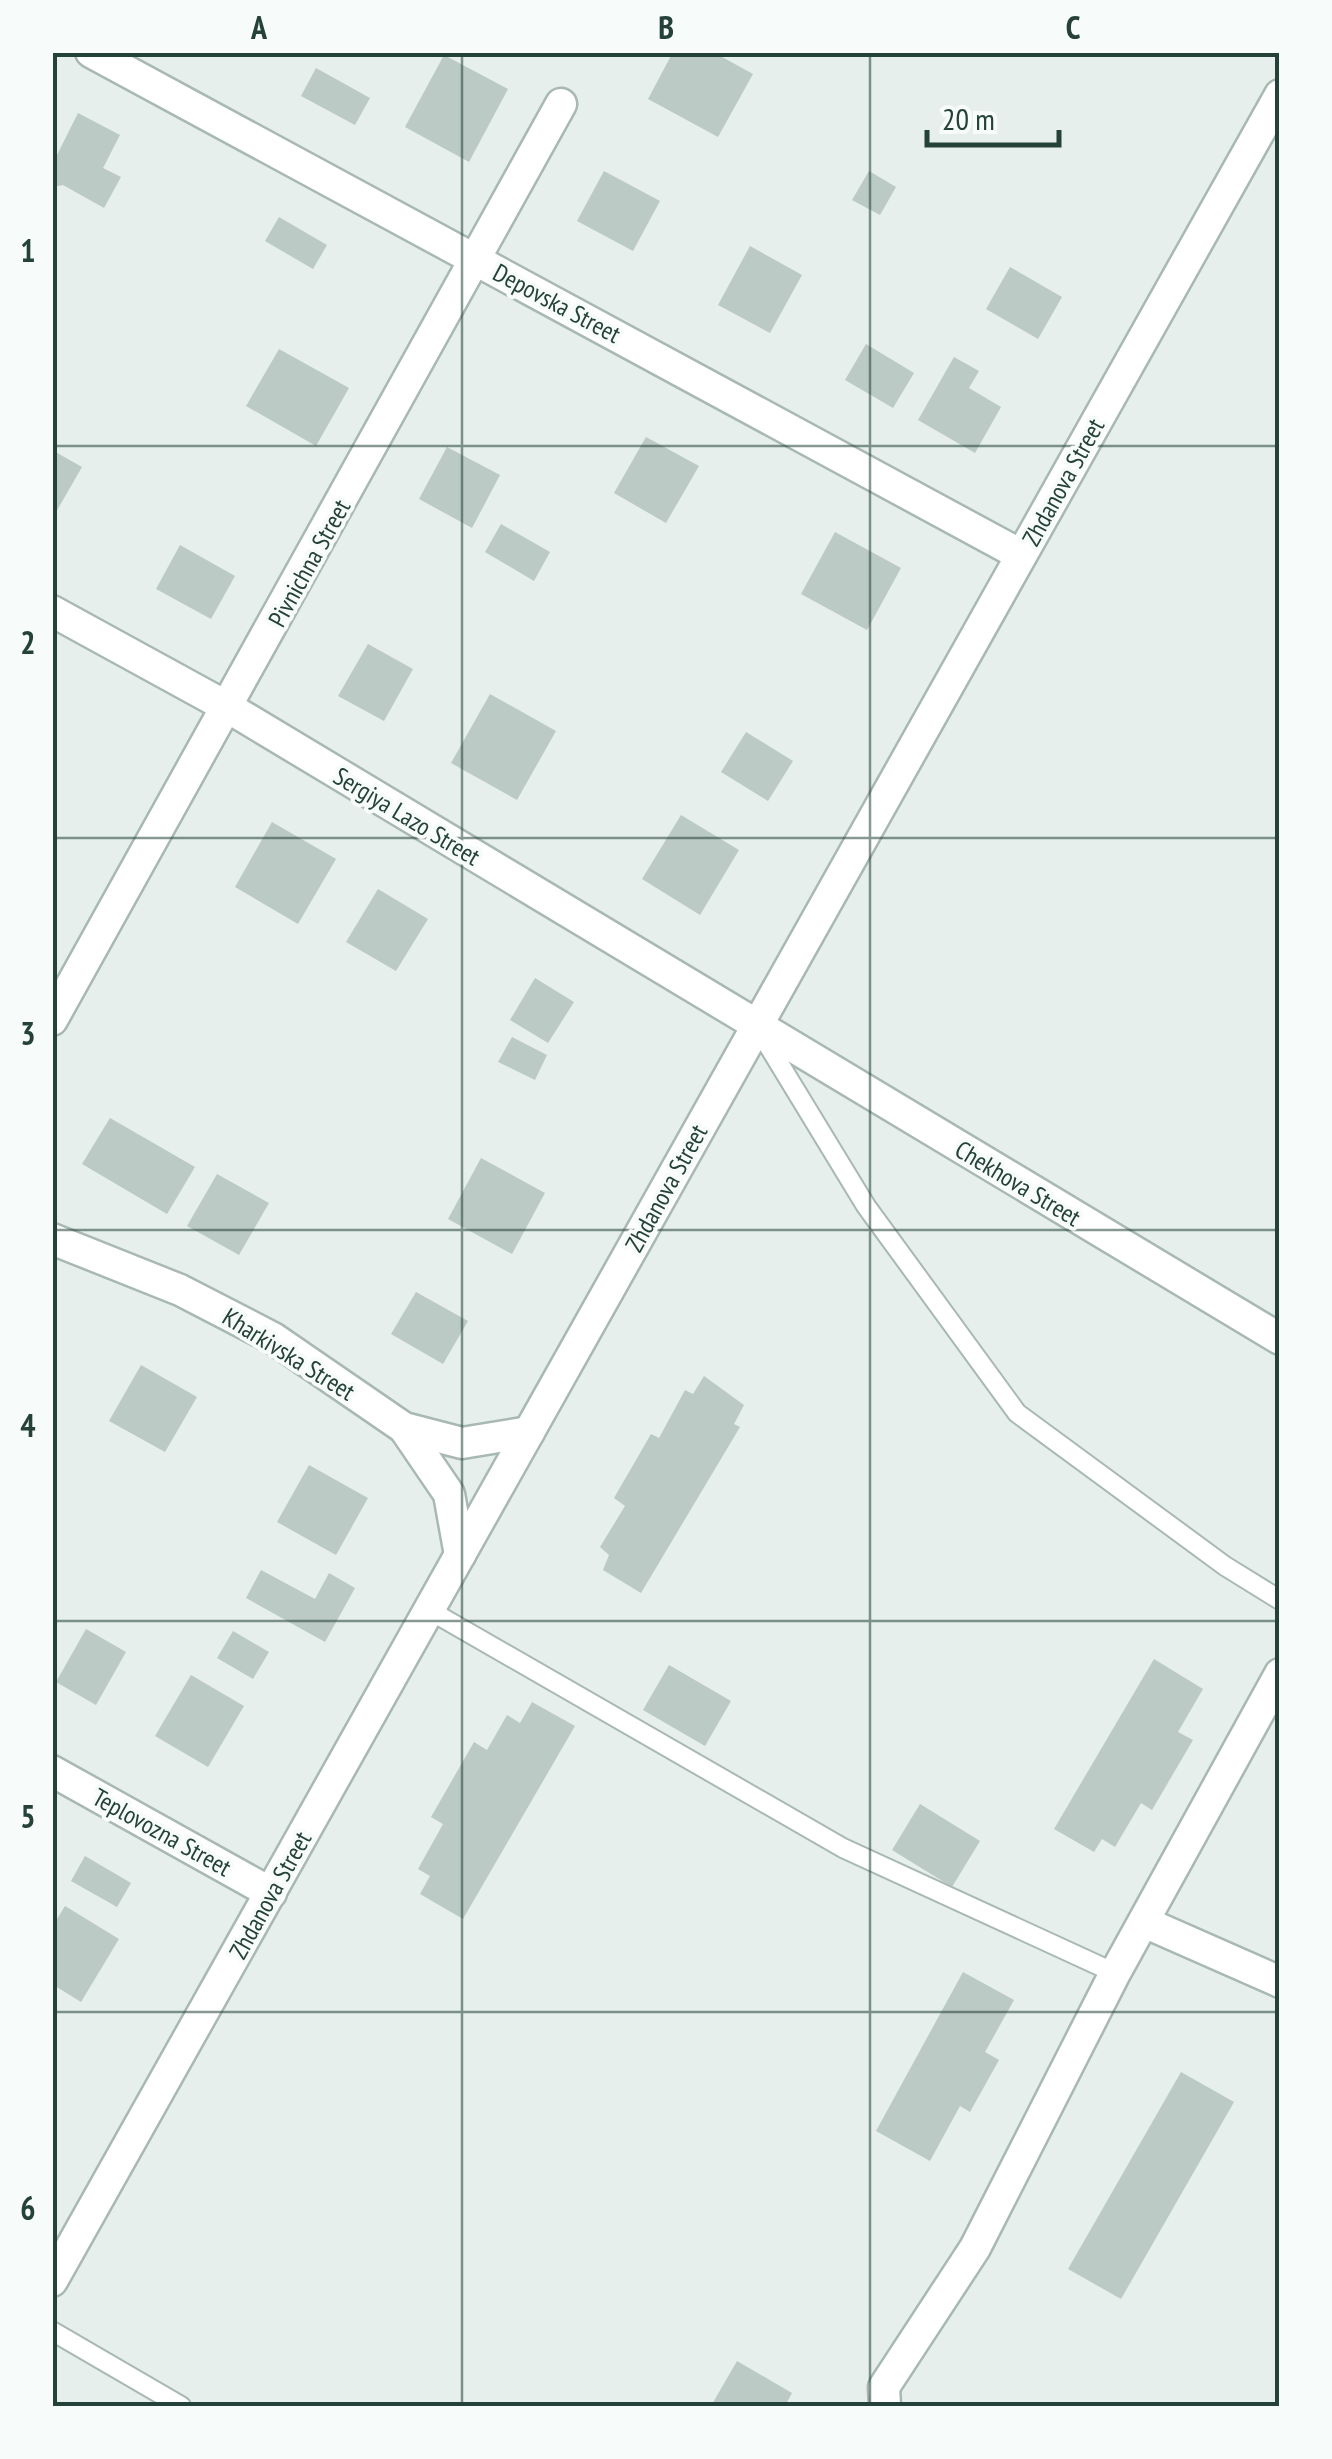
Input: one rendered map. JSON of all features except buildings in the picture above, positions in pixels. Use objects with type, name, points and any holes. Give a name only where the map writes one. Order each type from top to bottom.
[{"type":"street","name":"Depovska Street","points":[[91,52],[1021,555]]},
{"type":"street","name":"Zhdanova Street","points":[[52,2282],[1280,95]]},
{"type":"street","name":"Pivnichna Street","points":[[52,1020],[561,104]]},
{"type":"street","name":"Sergiya Lazo Street","points":[[52,612],[228,708],[757,1027]]},
{"type":"street","name":"Chekhova Street","points":[[757,1027],[1280,1339]]},
{"type":"street","name":"Kharkivska Street","points":[[52,1239],[180,1290],[272,1338],[404,1428],[462,1443],[529,1432]]},
{"type":"street","points":[[404,1428],[450,1494],[460,1555]]},
{"type":"street","points":[[885,2406],[884,2387],[975,2248],[1116,1973],[1280,1674]]},
{"type":"street","name":"Teplovozna Street","points":[[52,1771],[271,1893]]},
{"type":"street","points":[[1144,1922],[1280,1982]]},
{"type":"lane","points":[[757,1027],[866,1206],[1018,1413],[1225,1566],[1280,1600]]},
{"type":"lane","points":[[429,1610],[842,1848],[1116,1973]]},
{"type":"lane","points":[[52,2331],[181,2406]]}]
